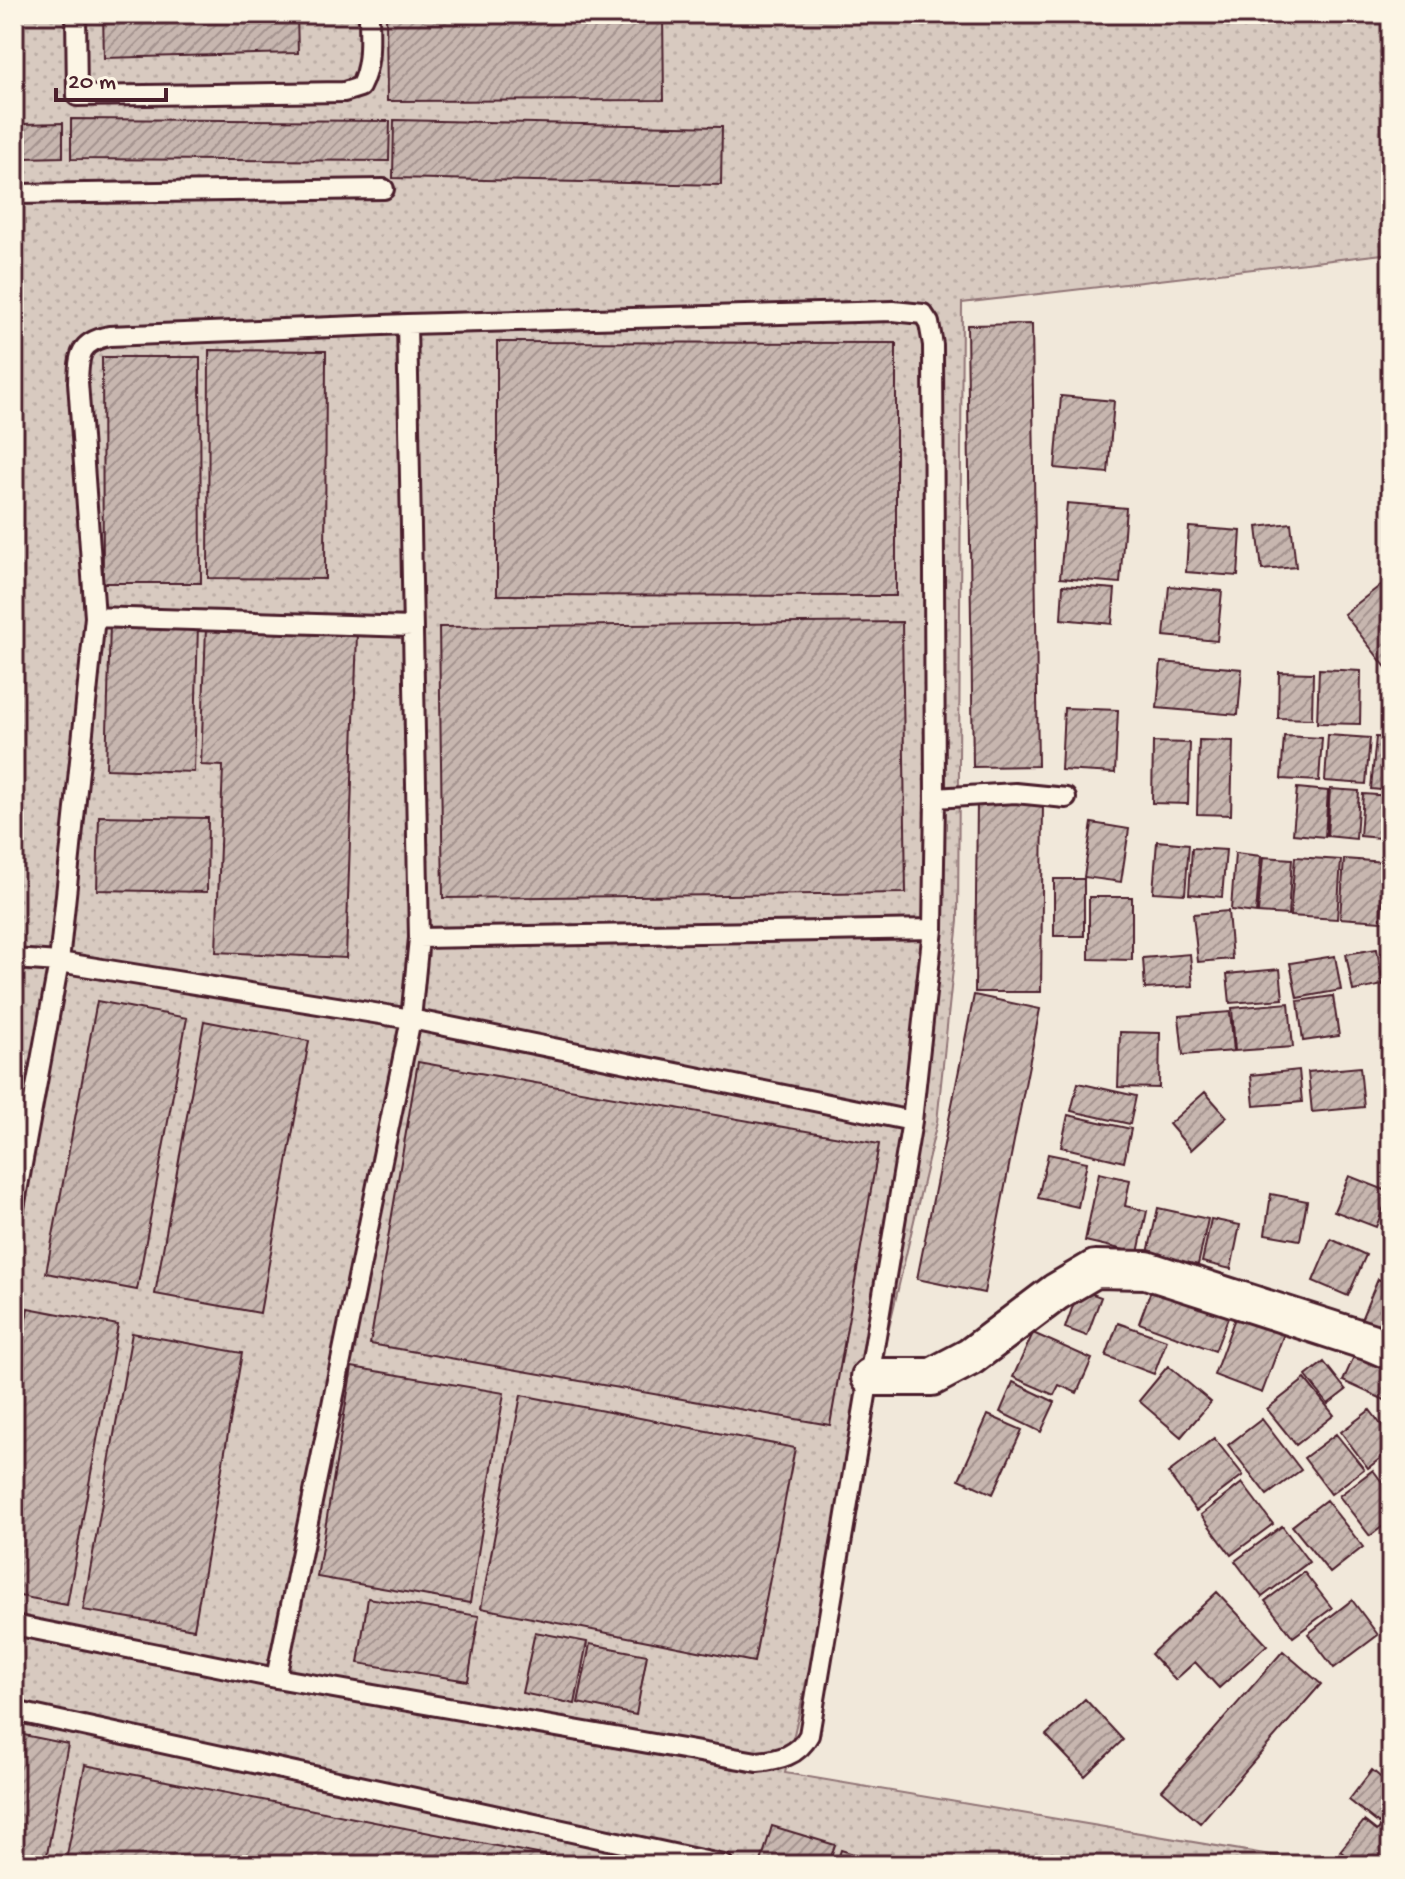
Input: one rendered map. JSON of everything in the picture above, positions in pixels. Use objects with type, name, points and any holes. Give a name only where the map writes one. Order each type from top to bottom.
[{"type":"street","points":[[870,1377],[932,1377],[970,1357],[1056,1292],[1095,1269],[1146,1270],[1391,1351]]},
{"type":"lane","points":[[76,14],[77,96],[344,92],[360,87],[365,78],[369,65],[369,14]]},
{"type":"lane","points":[[14,194],[384,189]]},
{"type":"lane","points":[[14,1208],[59,962],[95,617],[78,382],[79,360],[88,343],[109,336],[407,324],[893,311],[923,314],[929,323],[933,345],[933,929],[912,1121],[809,1735],[804,1745],[795,1753],[777,1760],[757,1762],[276,1678],[14,1625]]},
{"type":"lane","points":[[276,1678],[411,1019],[419,938],[407,324]]},
{"type":"lane","points":[[95,617],[412,627]]},
{"type":"lane","points":[[935,798],[1015,793],[1066,798]]},
{"type":"lane","points":[[419,938],[933,929]]},
{"type":"lane","points":[[14,959],[59,962],[411,1019],[912,1121]]},
{"type":"lane","points":[[14,1711],[724,1865]]},
{"type":"shaded area","points":[[14,14],[1391,14],[1391,253],[962,303],[958,921],[937,1122],[785,1773],[1329,1865],[14,1865]]},
{"type":"building","points":[[103,14],[297,14],[298,53],[104,58]]},
{"type":"building","points":[[386,14],[663,14],[664,100],[387,101]]},
{"type":"building","points":[[71,119],[390,121],[389,161],[71,159]]},
{"type":"building","points":[[394,120],[722,127],[721,185],[393,178]]},
{"type":"building","points":[[63,123],[63,157],[24,158],[23,124]]},
{"type":"building","points":[[1032,324],[1038,766],[973,767],[967,325]]},
{"type":"building","points":[[497,342],[896,343],[896,596],[497,595]]},
{"type":"building","points":[[209,350],[326,351],[325,579],[208,578]]},
{"type":"building","points":[[102,357],[200,357],[201,583],[103,583]]},
{"type":"building","points":[[1061,396],[1114,401],[1108,473],[1055,468]]},
{"type":"building","points":[[1067,503],[1126,508],[1120,583],[1060,578]]},
{"type":"building","points":[[1291,523],[1296,567],[1262,570],[1257,527]]},
{"type":"building","points":[[1189,527],[1241,531],[1238,576],[1186,572]]},
{"type":"building","points":[[1391,577],[1391,667],[1388,670],[1344,614]]},
{"type":"building","points":[[1063,585],[1115,589],[1112,624],[1061,619]]},
{"type":"building","points":[[1169,586],[1222,591],[1217,641],[1164,636]]},
{"type":"building","points":[[902,622],[906,893],[443,898],[439,627]]},
{"type":"building","points":[[110,623],[198,625],[194,772],[106,769]]},
{"type":"building","points":[[206,627],[357,633],[346,958],[216,952],[223,766],[201,765]]},
{"type":"building","points":[[1161,662],[1242,669],[1238,715],[1157,708]]},
{"type":"building","points":[[1319,669],[1361,671],[1360,724],[1317,723]]},
{"type":"building","points":[[1279,672],[1313,673],[1312,719],[1278,718]]},
{"type":"building","points":[[1064,708],[1118,710],[1115,773],[1061,770]]},
{"type":"building","points":[[1328,735],[1370,738],[1366,784],[1325,781]]},
{"type":"building","points":[[1284,736],[1322,738],[1319,781],[1281,779]]},
{"type":"building","points":[[1376,737],[1391,738],[1391,791],[1371,789]]},
{"type":"building","points":[[1199,740],[1233,741],[1231,815],[1197,814]]},
{"type":"building","points":[[1153,742],[1190,743],[1188,804],[1152,803]]},
{"type":"building","points":[[1297,788],[1328,791],[1325,837],[1293,834]]},
{"type":"building","points":[[1330,789],[1359,791],[1356,839],[1327,836]]},
{"type":"building","points":[[1363,794],[1391,796],[1390,839],[1360,836]]},
{"type":"building","points":[[977,801],[1043,802],[1041,992],[975,992]]},
{"type":"building","points":[[99,816],[208,818],[207,892],[97,890]]},
{"type":"building","points":[[1092,823],[1129,829],[1121,882],[1084,877]]},
{"type":"building","points":[[1157,841],[1189,844],[1185,894],[1153,892]]},
{"type":"building","points":[[1192,848],[1226,850],[1222,897],[1189,894]]},
{"type":"building","points":[[1235,853],[1261,856],[1256,913],[1231,910]]},
{"type":"building","points":[[1263,857],[1292,859],[1288,915],[1258,913]]},
{"type":"building","points":[[1295,857],[1341,860],[1337,919],[1290,916]]},
{"type":"building","points":[[1344,859],[1385,862],[1381,921],[1340,918]]},
{"type":"building","points":[[1054,879],[1084,879],[1084,936],[1054,936]]},
{"type":"building","points":[[1089,897],[1132,897],[1132,960],[1089,959]]},
{"type":"building","points":[[1228,911],[1232,959],[1198,962],[1193,914]]},
{"type":"building","points":[[1377,949],[1383,985],[1353,991],[1346,954]]},
{"type":"building","points":[[1391,951],[1391,982],[1388,983],[1382,953]]},
{"type":"building","points":[[1190,954],[1193,986],[1145,989],[1143,958]]},
{"type":"building","points":[[1335,956],[1341,990],[1297,998],[1290,963]]},
{"type":"building","points":[[1280,969],[1283,999],[1230,1003],[1227,974]]},
{"type":"building","points":[[974,995],[1040,1009],[984,1293],[917,1279]]},
{"type":"building","points":[[1333,996],[1339,1036],[1303,1041],[1298,1001]]},
{"type":"building","points":[[97,1001],[187,1018],[137,1290],[46,1273]]},
{"type":"building","points":[[1289,1003],[1293,1047],[1235,1051],[1232,1008]]},
{"type":"building","points":[[1230,1012],[1234,1051],[1183,1055],[1179,1016]]},
{"type":"building","points":[[204,1021],[309,1041],[260,1313],[155,1294]]},
{"type":"building","points":[[1120,1032],[1160,1033],[1159,1088],[1118,1087]]},
{"type":"building","points":[[418,1062],[879,1144],[830,1425],[370,1344]]},
{"type":"building","points":[[1360,1067],[1364,1107],[1312,1112],[1308,1072]]},
{"type":"building","points":[[1299,1070],[1302,1102],[1254,1106],[1251,1075]]},
{"type":"building","points":[[1078,1083],[1136,1096],[1130,1124],[1071,1111]]},
{"type":"building","points":[[1205,1092],[1227,1117],[1191,1150],[1169,1124]]},
{"type":"building","points":[[1068,1115],[1131,1129],[1124,1162],[1061,1147]]},
{"type":"building","points":[[1048,1154],[1087,1162],[1078,1207],[1038,1198]]},
{"type":"building","points":[[1099,1173],[1130,1180],[1125,1206],[1147,1211],[1138,1253],[1085,1241]]},
{"type":"building","points":[[1349,1176],[1390,1192],[1376,1227],[1334,1211]]},
{"type":"building","points":[[1271,1194],[1307,1201],[1300,1240],[1265,1234]]},
{"type":"building","points":[[1158,1208],[1208,1219],[1198,1265],[1148,1253]]},
{"type":"building","points":[[1211,1219],[1240,1225],[1231,1269],[1202,1262]]},
{"type":"building","points":[[1331,1239],[1366,1255],[1348,1296],[1313,1281]]},
{"type":"building","points":[[1156,1277],[1233,1305],[1215,1351],[1139,1323]]},
{"type":"building","points":[[1378,1279],[1391,1285],[1391,1333],[1360,1322]]},
{"type":"building","points":[[1079,1289],[1101,1297],[1087,1336],[1065,1328]]},
{"type":"building","points":[[1239,1307],[1287,1325],[1262,1393],[1214,1375]]},
{"type":"building","points":[[28,1308],[118,1325],[67,1605],[14,1595],[14,1387]]},
{"type":"building","points":[[1118,1323],[1167,1340],[1154,1374],[1106,1356]]},
{"type":"building","points":[[132,1333],[242,1353],[194,1629],[83,1610]]},
{"type":"building","points":[[1033,1333],[1092,1359],[1077,1393],[1059,1385],[1054,1395],[1013,1377]]},
{"type":"building","points":[[1359,1345],[1391,1360],[1391,1403],[1343,1381]]},
{"type":"building","points":[[1324,1362],[1346,1390],[1328,1404],[1306,1376]]},
{"type":"building","points":[[1168,1366],[1211,1402],[1181,1437],[1139,1401]]},
{"type":"building","points":[[352,1367],[504,1393],[470,1603],[317,1577]]},
{"type":"building","points":[[1305,1379],[1334,1415],[1296,1445],[1267,1409]]},
{"type":"building","points":[[1013,1382],[1055,1402],[1041,1432],[1000,1412]]},
{"type":"building","points":[[521,1395],[795,1448],[754,1662],[481,1608]]},
{"type":"building","points":[[1370,1410],[1391,1438],[1391,1450],[1368,1468],[1341,1432]]},
{"type":"building","points":[[988,1415],[1022,1430],[993,1494],[959,1479]]},
{"type":"building","points":[[1262,1419],[1301,1470],[1267,1495],[1228,1445]]},
{"type":"building","points":[[1336,1434],[1364,1469],[1331,1494],[1304,1458]]},
{"type":"building","points":[[1214,1438],[1243,1475],[1196,1511],[1168,1473]]},
{"type":"building","points":[[1373,1470],[1391,1494],[1391,1520],[1370,1536],[1339,1496]]},
{"type":"building","points":[[1242,1483],[1273,1524],[1231,1555],[1201,1515]]},
{"type":"building","points":[[1326,1500],[1363,1547],[1330,1573],[1292,1526]]},
{"type":"building","points":[[1282,1526],[1309,1562],[1262,1597],[1235,1561]]},
{"type":"building","points":[[1304,1572],[1332,1608],[1293,1637],[1265,1601]]},
{"type":"building","points":[[1217,1592],[1267,1645],[1219,1688],[1195,1662],[1175,1680],[1151,1654]]},
{"type":"building","points":[[368,1598],[479,1616],[468,1681],[358,1663]]},
{"type":"building","points":[[1352,1600],[1378,1635],[1334,1668],[1308,1634]]},
{"type":"building","points":[[535,1632],[587,1642],[575,1704],[522,1693]]},
{"type":"building","points":[[590,1644],[647,1655],[636,1715],[578,1703]]},
{"type":"building","points":[[1283,1651],[1321,1684],[1200,1823],[1162,1790]]},
{"type":"building","points":[[1085,1699],[1123,1740],[1085,1776],[1046,1735]]},
{"type":"building","points":[[14,1733],[68,1744],[45,1865],[14,1865]]},
{"type":"building","points":[[85,1765],[593,1865],[65,1865]]},
{"type":"building","points":[[1372,1770],[1391,1786],[1391,1809],[1379,1824],[1349,1800]]},
{"type":"building","points":[[1391,1814],[1391,1865],[1358,1865],[1340,1851],[1364,1821],[1377,1831]]},
{"type":"building","points":[[772,1826],[835,1845],[828,1865],[760,1865]]},
{"type":"building","points":[[841,1850],[888,1865],[836,1865]]}]
